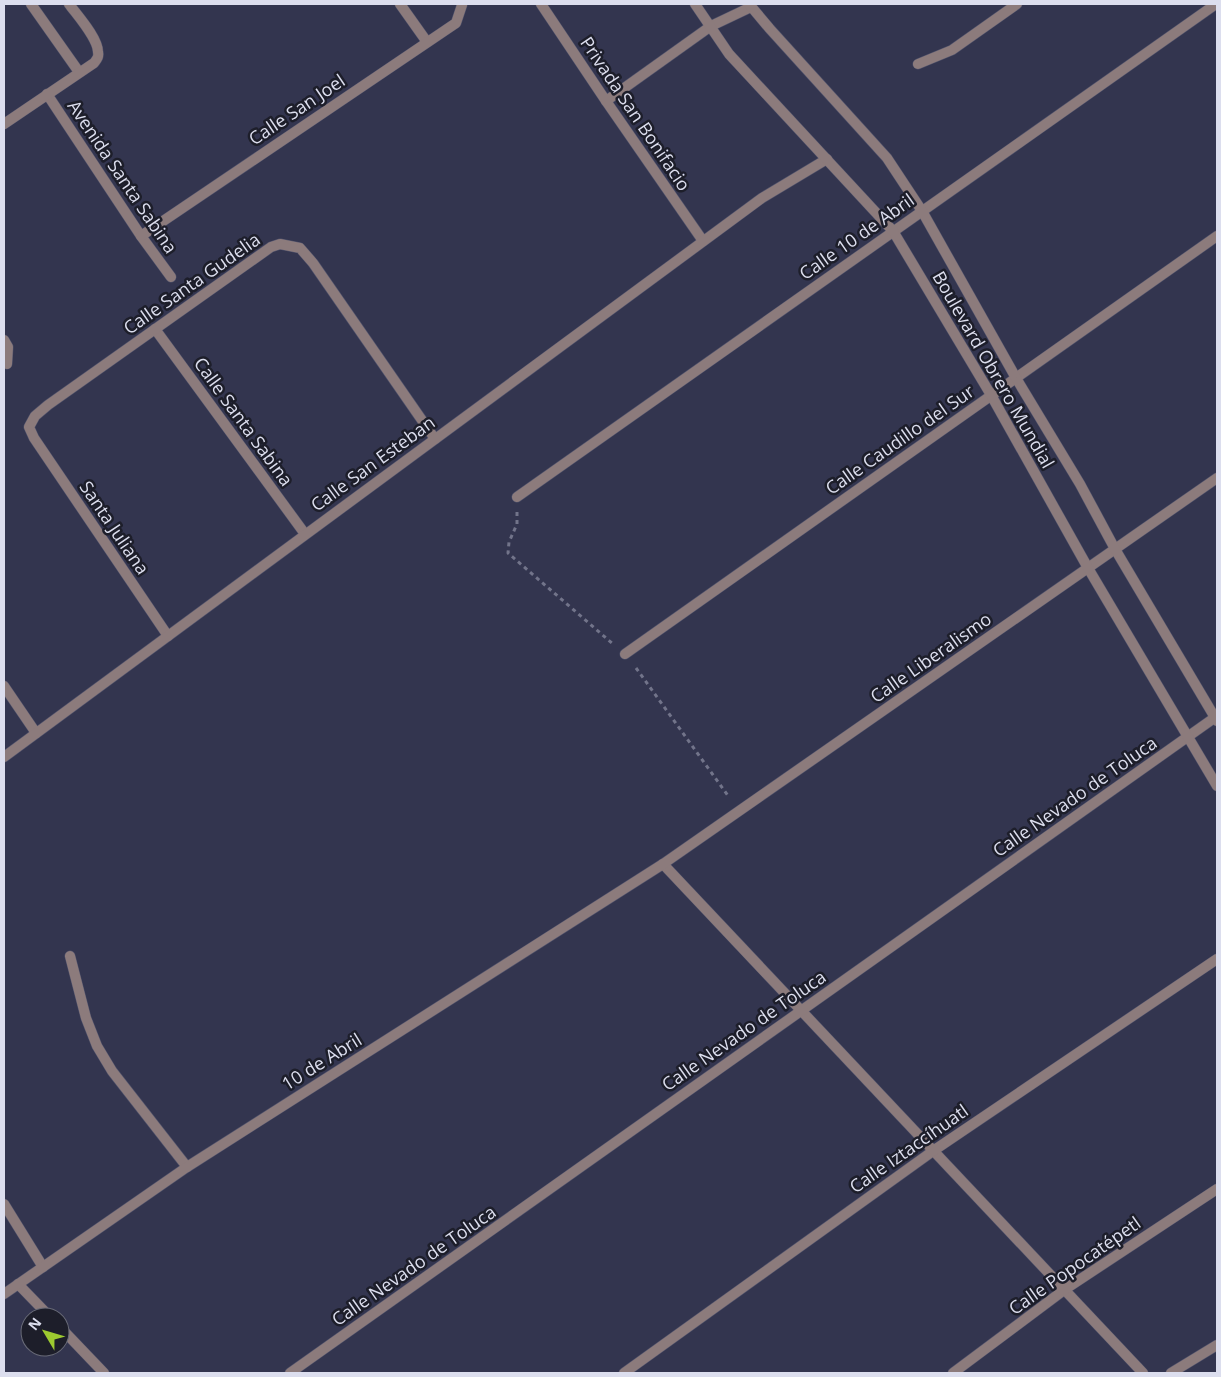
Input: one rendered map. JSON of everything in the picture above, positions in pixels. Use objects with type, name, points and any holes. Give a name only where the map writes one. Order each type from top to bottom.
[{"type":"street","name":"Avenida Santa Sabina","points":[[31,4],[79,72]]},
{"type":"street","points":[[4,124],[94,63],[98,57],[99,50],[96,42],[69,4]]},
{"type":"street","points":[[400,4],[427,42]]},
{"type":"street","name":"Privada San Bonifacio","points":[[541,4],[703,241]]},
{"type":"street","name":"Boulevard Obrero Mundial","points":[[695,4],[729,54],[892,232],[991,396],[1088,568],[1217,786]]},
{"type":"street","points":[[918,64],[952,50],[1017,4]]},
{"type":"street","name":"Calle 10 de Abril","points":[[517,497],[1216,4]]},
{"type":"street","name":"Calle San Joel","points":[[142,236],[456,23],[462,5]]},
{"type":"street","points":[[606,101],[711,26],[750,5]]},
{"type":"street","name":"Boulevard Obrero Mundial","points":[[750,5],[887,158],[922,211],[1016,378],[1080,484],[1115,549],[1217,718]]},
{"type":"street","name":"Avenida Santa Sabina","points":[[47,94],[171,277]]},
{"type":"street","name":"Calle San Esteban","points":[[4,757],[762,198],[827,159]]},
{"type":"street","name":"Calle Caudillo del Sur","points":[[625,654],[1217,236]]},
{"type":"street","name":"Calle Santa Gudelia","points":[[34,438],[29,427],[35,416],[48,405],[271,247],[280,244],[300,248],[313,264],[435,439]]},
{"type":"street","name":"Calle Santa Sabina","points":[[155,329],[305,534]]},
{"type":"street","points":[[4,340],[8,347],[7,364]]},
{"type":"street","name":"Santa Juliana","points":[[34,438],[168,636]]},
{"type":"street","name":"Calle Liberalismo","points":[[663,864],[1217,478]]},
{"type":"street","points":[[4,686],[36,733]]},
{"type":"street","name":"Calle Nevado de Toluca","points":[[290,1373],[1217,718]]},
{"type":"street","points":[[663,864],[1143,1373]]},
{"type":"street","name":"10 de Abril","points":[[4,1294],[187,1167],[663,864]]},
{"type":"street","points":[[70,956],[86,1018],[97,1046],[112,1071],[187,1167]]},
{"type":"street","name":"Calle Iztaccíhuatl","points":[[624,1373],[933,1151],[1217,959]]},
{"type":"street","name":"Calle Popocatépetl","points":[[953,1373],[1064,1290],[1217,1189]]},
{"type":"street","points":[[4,1204],[44,1267]]},
{"type":"street","points":[[18,1284],[40,1307]]},
{"type":"street","points":[[70,1337],[104,1373]]},
{"type":"street","points":[[1171,1373],[1217,1345]]}]
